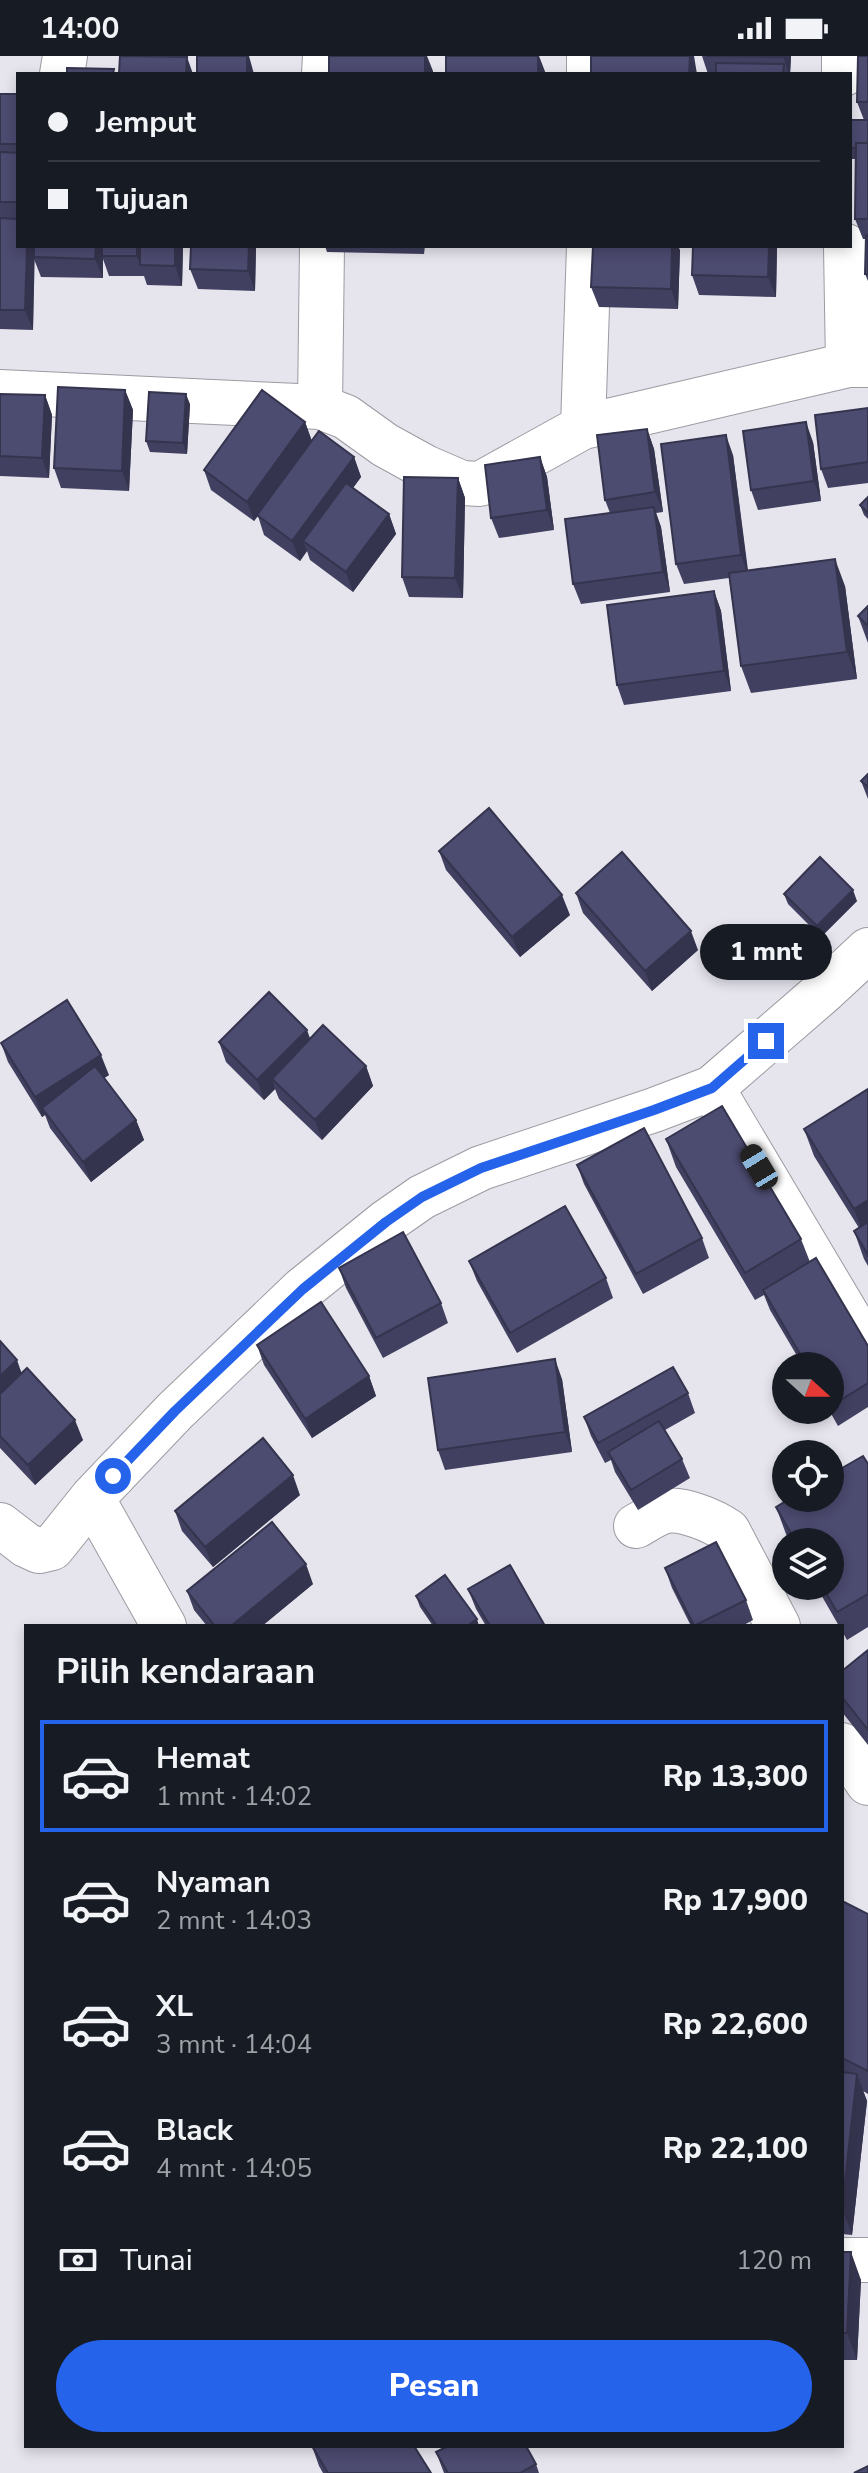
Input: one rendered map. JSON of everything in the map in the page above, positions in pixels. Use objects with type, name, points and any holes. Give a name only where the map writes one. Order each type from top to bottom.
[{"type":"street","points":[[320,407],[322,248]]},
{"type":"street","points":[[583,427],[589,248]]},
{"type":"street","points":[[0,392],[320,407],[346,417],[385,445],[425,467],[462,483],[480,484],[583,427],[858,365],[846,248]]},
{"type":"street","points":[[0,1525],[39,1551],[52,1548],[92,1498],[175,1411],[303,1289],[386,1222],[422,1197],[481,1168],[712,1088],[868,950]]},
{"type":"street","points":[[712,1088],[868,1350]]},
{"type":"street","points":[[92,1498],[163,1624]]},
{"type":"street","points":[[636,1526],[666,1511],[698,1516],[728,1531],[777,1624]]},
{"type":"street","points":[[844,1748],[868,1783]]},
{"type":"street","points":[[844,2260],[868,2260]]},
{"type":"building","points":[[120,56],[187,57],[186,72],[119,72]]},
{"type":"building","points":[[197,56],[247,56],[247,72],[197,72]]},
{"type":"building","points":[[329,56],[425,56],[425,72],[329,72]]},
{"type":"building","points":[[446,56],[538,56],[538,72],[446,72]]},
{"type":"building","points":[[591,56],[690,56],[689,72],[591,72]]},
{"type":"building","points":[[858,56],[868,56],[868,102],[857,102]]},
{"type":"building","points":[[716,63],[784,64],[783,72],[716,72]]},
{"type":"building","points":[[67,68],[114,69],[113,72],[67,72]]},
{"type":"building","points":[[0,94],[16,94],[16,144],[0,144]]},
{"type":"building","points":[[852,120],[868,120],[868,143],[856,143],[856,148],[852,148]]},
{"type":"building","points":[[856,143],[868,143],[868,219],[855,219]]},
{"type":"building","points":[[0,152],[16,153],[16,202],[0,202]]},
{"type":"building","points":[[0,218],[16,219],[16,248],[27,248],[25,310],[0,310]]},
{"type":"building","points":[[868,235],[868,274],[865,274]]},
{"type":"building","points":[[34,248],[96,248],[95,259],[34,257]]},
{"type":"building","points":[[102,248],[137,248],[137,256],[102,256]]},
{"type":"building","points":[[140,248],[175,248],[175,266],[140,265]]},
{"type":"building","points":[[191,248],[249,248],[248,271],[190,269]]},
{"type":"building","points":[[593,248],[672,248],[671,289],[591,287]]},
{"type":"building","points":[[693,248],[769,248],[768,277],[692,275]]},
{"type":"building","points":[[58,387],[125,390],[122,471],[54,468]]},
{"type":"building","points":[[262,390],[305,422],[247,502],[204,470]]},
{"type":"building","points":[[149,392],[186,394],[183,443],[146,441]]},
{"type":"building","points":[[0,394],[45,395],[42,458],[0,456]]},
{"type":"building","points":[[868,408],[868,462],[821,469],[815,415]]},
{"type":"building","points":[[806,422],[814,481],[751,490],[743,431]]},
{"type":"building","points":[[647,429],[655,492],[605,500],[597,435]]},
{"type":"building","points":[[319,431],[354,457],[292,541],[257,515]]},
{"type":"building","points":[[726,435],[741,555],[676,564],[661,444]]},
{"type":"building","points":[[540,457],[547,510],[491,518],[485,465]]},
{"type":"building","points":[[404,477],[458,478],[455,578],[402,577]]},
{"type":"building","points":[[346,483],[389,514],[346,572],[303,541]]},
{"type":"building","points":[[868,497],[868,513],[860,505]]},
{"type":"building","points":[[654,507],[663,572],[573,584],[565,519]]},
{"type":"building","points":[[835,559],[847,652],[741,666],[729,573]]},
{"type":"building","points":[[714,591],[724,671],[617,685],[607,605]]},
{"type":"building","points":[[868,606],[868,626],[858,616]]},
{"type":"building","points":[[868,774],[868,787],[861,781]]},
{"type":"building","points":[[489,808],[562,895],[512,937],[439,851]]},
{"type":"building","points":[[622,852],[691,931],[645,971],[576,893]]},
{"type":"building","points":[[820,857],[853,890],[817,926],[784,894]]},
{"type":"building","points":[[269,992],[307,1030],[257,1080],[219,1042]]},
{"type":"building","points":[[67,1000],[101,1055],[35,1097],[1,1043]]},
{"type":"building","points":[[323,1025],[366,1066],[315,1120],[272,1079]]},
{"type":"building","points":[[95,1066],[136,1120],[83,1162],[42,1108]]},
{"type":"building","points":[[868,1089],[868,1200],[854,1209],[804,1129]]},
{"type":"building","points":[[722,1106],[801,1239],[745,1273],[666,1139]]},
{"type":"building","points":[[644,1128],[702,1238],[636,1274],[577,1165]]},
{"type":"building","points":[[565,1206],[606,1278],[510,1333],[469,1261]]},
{"type":"building","points":[[868,1222],[868,1255],[854,1231]]},
{"type":"building","points":[[403,1232],[441,1303],[376,1338],[339,1268]]},
{"type":"building","points":[[816,1258],[868,1346],[868,1383],[844,1398],[844,1352],[799,1352],[763,1290]]},
{"type":"building","points":[[321,1302],[369,1376],[305,1419],[257,1345]]},
{"type":"building","points":[[0,1341],[17,1360],[0,1376]]},
{"type":"building","points":[[555,1359],[565,1432],[438,1450],[428,1378]]},
{"type":"building","points":[[673,1367],[688,1393],[598,1443],[584,1417]]},
{"type":"building","points":[[27,1368],[75,1420],[28,1465],[0,1436],[0,1394]]},
{"type":"building","points":[[659,1421],[682,1459],[631,1490],[608,1452]]},
{"type":"building","points":[[263,1438],[293,1475],[205,1547],[175,1511]]},
{"type":"building","points":[[863,1456],[868,1464],[868,1594],[837,1612],[830,1600],[844,1600],[844,1528],[788,1528],[779,1512],[844,1512],[844,1467]]},
{"type":"building","points":[[272,1522],[306,1564],[233,1624],[213,1624],[187,1591]]},
{"type":"building","points":[[716,1542],[746,1600],[693,1624],[665,1568]]},
{"type":"building","points":[[510,1565],[544,1624],[489,1624],[468,1589]]},
{"type":"building","points":[[445,1575],[477,1619],[470,1624],[436,1624],[416,1596]]},
{"type":"building","points":[[868,1650],[868,1730],[844,1700],[844,1669]]},
{"type":"building","points":[[844,1902],[868,1914],[868,2071],[844,2059]]},
{"type":"building","points":[[844,2072],[857,2074],[844,2190]]},
{"type":"building","points":[[844,2252],[851,2252],[847,2333],[844,2333]]},
{"type":"building","points":[[313,2448],[415,2448],[431,2473],[328,2473]]},
{"type":"building","points":[[444,2448],[527,2448],[536,2464],[520,2473],[448,2473],[436,2452]]},
{"type":"building","points":[[868,2466],[868,2473],[854,2473]]},
{"type":"route","points":[[113,1476],[175,1411],[303,1289],[422,1197],[481,1168],[712,1088],[766,1041]]}]
